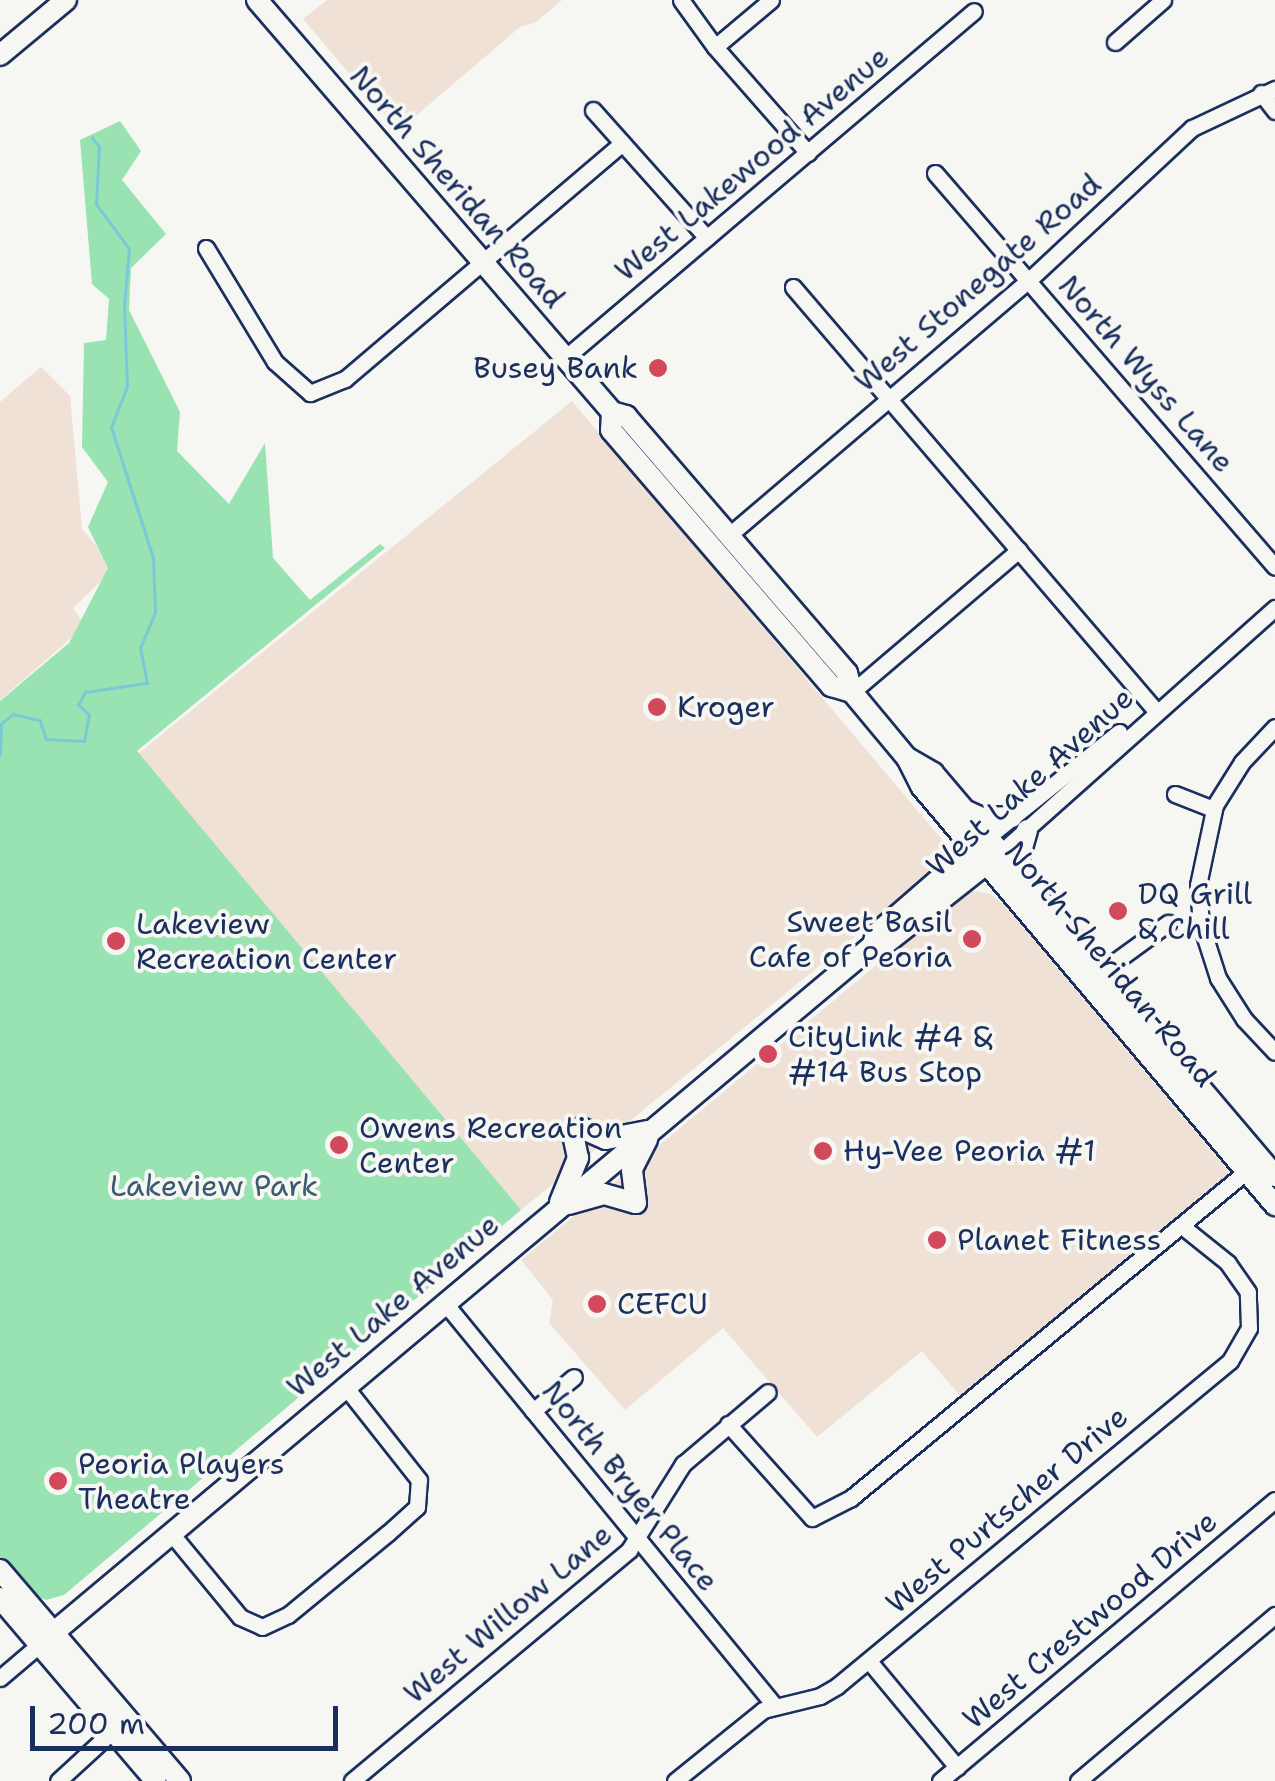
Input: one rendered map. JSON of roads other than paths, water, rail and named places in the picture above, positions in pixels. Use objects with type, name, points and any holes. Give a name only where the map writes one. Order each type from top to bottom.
[{"type":"main road","name":"North Sheridan Road","points":[[257,0],[612,412],[626,416],[700,503],[720,541],[758,571],[847,674],[852,692],[907,758],[922,786],[958,816],[1017,885],[1102,971],[1232,1125],[1261,1169],[1275,1204]]},
{"type":"main road","points":[[0,55],[57,3]]},
{"type":"main road","name":"North Sheridan Road","points":[[612,412],[611,430],[720,541],[831,686],[852,692]]},
{"type":"main road","points":[[958,816],[1019,824],[1017,885],[954,879],[958,816]]},
{"type":"main road","name":"West Lake Avenue","points":[[47,1638],[873,945],[886,944],[987,850]]},
{"type":"main road","name":"North Sheridan Road","points":[[1017,885],[1058,948],[1173,1088],[1261,1169]]},
{"type":"main road","points":[[1058,948],[1076,956],[1092,973],[1102,971]]},
{"type":"main road","points":[[1142,1019],[1152,1044],[1171,1067],[1173,1088],[1188,1088],[1232,1125]]},
{"type":"main road","points":[[558,1208],[578,1158],[577,1131],[606,1139],[653,1128]]},
{"type":"main road","points":[[558,1208],[604,1194],[636,1203],[632,1168],[653,1128]]},
{"type":"main road","points":[[0,1570],[47,1638],[120,1724],[180,1781]]},
{"type":"main road","points":[[0,1598],[47,1638]]},
{"type":"main road","points":[[120,1724],[156,1781]]},
{"type":"street","points":[[681,0],[714,47],[808,153]]},
{"type":"street","points":[[714,47],[772,0]]},
{"type":"street","points":[[1115,42],[1164,0]]},
{"type":"street","name":"West Lakewood Avenue","points":[[565,358],[974,11]]},
{"type":"street","points":[[1268,91],[1275,111]]},
{"type":"street","name":"West Stonegate Road","points":[[720,541],[1029,280],[1192,128],[1268,91]]},
{"type":"street","points":[[593,110],[707,238]]},
{"type":"street","points":[[206,248],[275,362],[310,393],[345,380],[622,143]]},
{"type":"street","name":"North Wyss Lane","points":[[935,172],[1275,567]]},
{"type":"street","points":[[793,287],[1154,709]]},
{"type":"street","points":[[852,692],[1019,550]]},
{"type":"street","name":"West Lake Avenue","points":[[987,850],[1275,608]]},
{"type":"street","points":[[1275,727],[1236,770],[1213,809],[1192,913],[1220,982],[1244,1019],[1275,1052]]},
{"type":"street","points":[[1175,794],[1213,809]]},
{"type":"street","points":[[1102,971],[1168,923]]},
{"type":"street","points":[[728,1424],[812,1518],[852,1498],[1183,1227],[1261,1169]]},
{"type":"street","name":"West Purtscher Drive","points":[[675,1781],[774,1705],[826,1694],[1224,1368],[1240,1349],[1251,1315],[1242,1279],[1222,1256],[1183,1227]]},
{"type":"street","name":"North Bryer Place","points":[[444,1302],[774,1705]]},
{"type":"street","points":[[533,1410],[574,1378]]},
{"type":"street","points":[[170,1532],[240,1618],[262,1626],[288,1615],[407,1518],[419,1501],[416,1474],[344,1385]]},
{"type":"street","name":"West Willow Lane","points":[[352,1781],[640,1539],[678,1470],[768,1392]]},
{"type":"street","name":"West Crestwood Drive","points":[[940,1781],[1275,1500]]},
{"type":"street","points":[[1078,1781],[1275,1615]]},
{"type":"street","name":"West Lake Avenue","points":[[0,1678],[47,1638]]},
{"type":"street","points":[[869,1661],[957,1767]]},
{"type":"street","points":[[58,1781],[120,1724]]},
{"type":"waterway","points":[[0,755],[1,724],[13,714],[40,720],[46,739],[84,741],[89,715],[78,705],[85,692],[147,683],[140,648],[155,613],[153,558],[111,427],[127,387],[124,306],[129,249],[96,204],[99,147],[92,138]]},
{"type":"place","name":"Busey Bank","points":[[658,368]]},
{"type":"place","name":"Kroger","points":[[657,707]]},
{"type":"place","name":"DQ Grill & Chill","points":[[1118,911]]},
{"type":"place","name":"Sweet Basil Cafe of Peoria","points":[[972,939]]},
{"type":"place","name":"Lakeview Recreation Center","points":[[116,941]]},
{"type":"place","name":"CityLink #4 & #14 Bus Stop","points":[[768,1054]]},
{"type":"place","name":"Owens Recreation Center","points":[[339,1145]]},
{"type":"place","name":"Hy-Vee Peoria #1","points":[[823,1151]]},
{"type":"place","name":"Planet Fitness","points":[[937,1240]]},
{"type":"place","name":"CEFCU","points":[[597,1304]]},
{"type":"place","name":"Peoria Players Theatre","points":[[58,1481]]},
{"type":"park label","name":"Lakeview Park","points":[[214,1186]]}]
